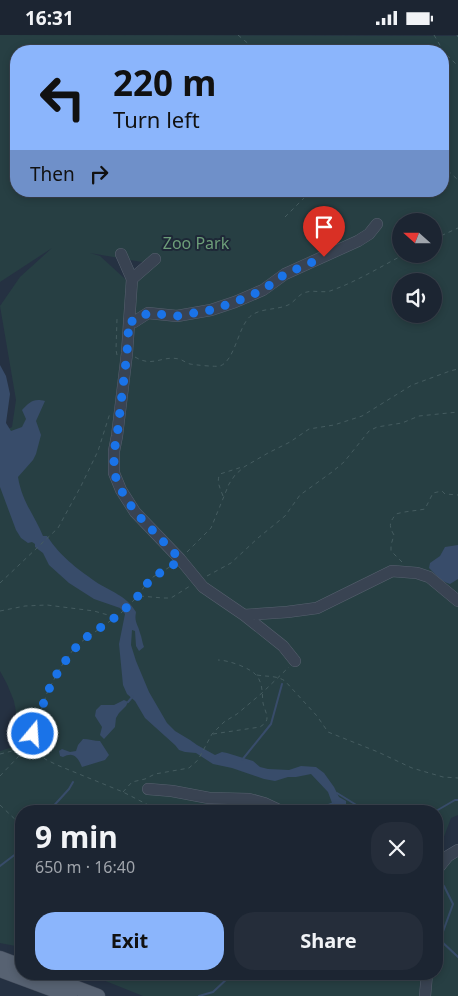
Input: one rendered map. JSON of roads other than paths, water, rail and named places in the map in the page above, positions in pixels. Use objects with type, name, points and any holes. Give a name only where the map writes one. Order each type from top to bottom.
[{"type":"main road","points":[[0,958],[15,964]]},
{"type":"main road","points":[[0,970],[15,976]]},
{"type":"main road","points":[[27,980],[70,996]]},
{"type":"main road","points":[[56,980],[98,996]]},
{"type":"street","points":[[129,320],[134,322],[148,313],[177,316],[211,310],[235,302],[263,290],[285,274],[358,241],[369,234],[377,224]]},
{"type":"street","points":[[121,254],[132,279],[129,320],[122,355],[117,436],[114,451],[114,473],[121,490],[135,512],[180,559],[198,581],[284,646],[295,661]]},
{"type":"street","points":[[132,279],[155,259]]},
{"type":"street","points":[[244,615],[287,612],[317,607],[392,571],[417,573],[429,577],[458,601]]},
{"type":"street","points":[[148,789],[172,791],[209,798],[249,799],[270,805]]},
{"type":"street","points":[[443,863],[448,856],[458,850]]},
{"type":"street","points":[[425,996],[426,980]]},
{"type":"water","points":[[0,365],[6,376],[10,394],[6,423],[11,431],[22,427],[26,419],[22,410],[27,405],[35,400],[45,401],[36,421],[41,435],[36,454],[18,477],[25,501],[43,536],[47,536],[63,556],[96,582],[123,598],[136,612],[136,621],[144,647],[139,651],[136,646],[135,631],[132,630],[131,645],[149,692],[167,723],[175,731],[215,755],[222,752],[227,753],[253,761],[260,767],[268,769],[289,770],[301,766],[316,767],[324,773],[339,797],[346,801],[346,805],[333,805],[328,792],[311,774],[275,781],[264,779],[232,768],[213,764],[196,753],[179,750],[145,718],[135,701],[127,694],[123,685],[119,644],[125,614],[120,608],[94,599],[69,583],[49,565],[43,553],[35,547],[35,544],[32,542],[28,543],[21,538],[16,530],[0,487]]},
{"type":"water","points":[[458,545],[458,579],[450,584],[429,568],[430,563],[440,556],[445,547]]},
{"type":"water","points":[[124,700],[128,702],[126,706],[116,718],[115,727],[104,739],[100,735],[102,727],[95,716],[96,710],[101,705],[114,705]]},
{"type":"water","points":[[83,739],[100,741],[109,755],[105,760],[82,767],[73,755],[60,756],[59,751],[62,749],[70,752],[76,751]]},
{"type":"waterway","points":[[242,760],[271,724],[282,684]]},
{"type":"waterway","points":[[128,702],[133,696]]},
{"type":"waterway","points":[[54,805],[73,782]]},
{"type":"waterway","points":[[337,793],[356,805]]},
{"type":"waterway","points":[[443,807],[458,800]]},
{"type":"waterway","points":[[328,805],[334,803]]},
{"type":"waterway","points":[[0,866],[15,855]]},
{"type":"waterway","points":[[443,885],[453,904],[443,932]]},
{"type":"waterway","points":[[443,943],[458,957]]},
{"type":"waterway","points":[[199,996],[213,992],[226,980]]},
{"type":"park label","name":"Zoo Park","points":[[196,243]]}]
